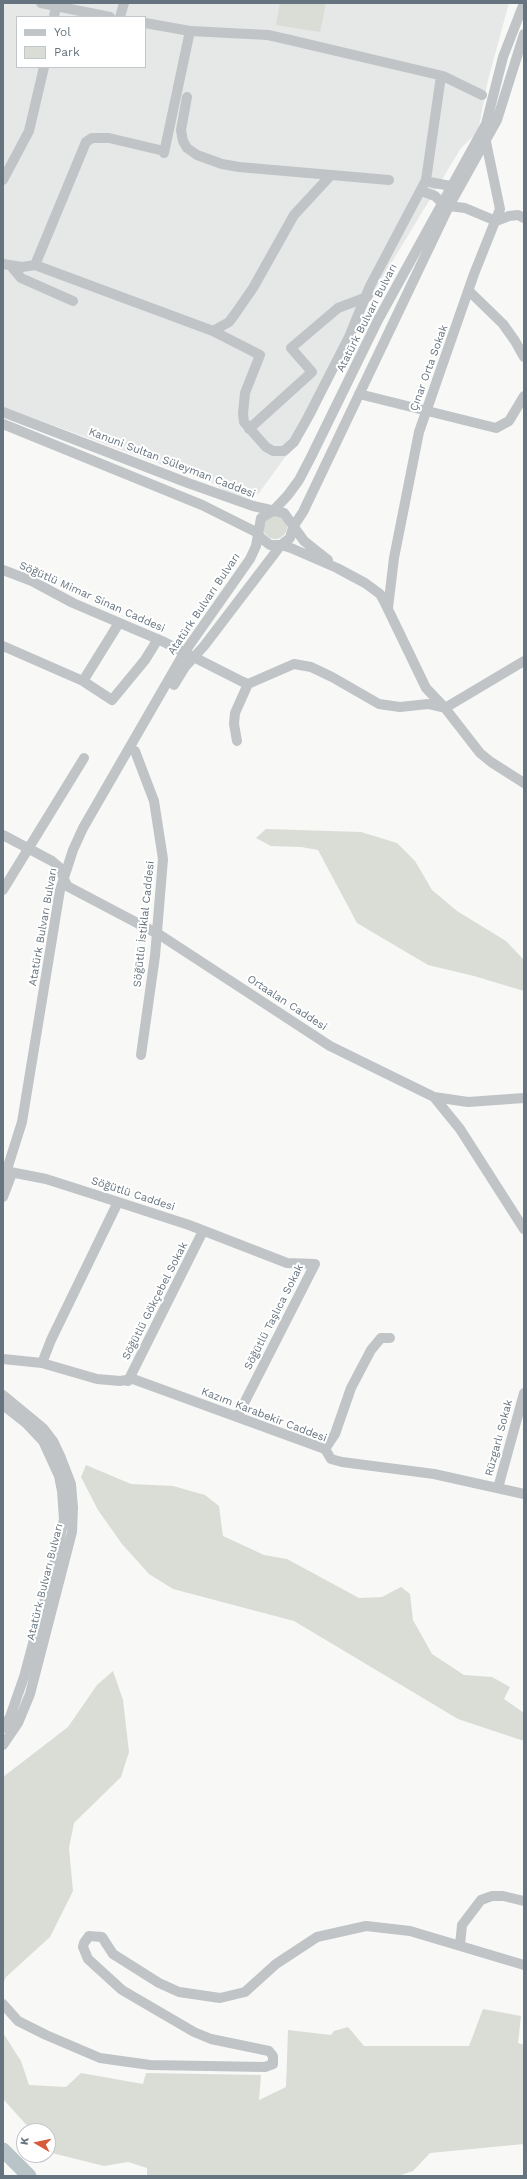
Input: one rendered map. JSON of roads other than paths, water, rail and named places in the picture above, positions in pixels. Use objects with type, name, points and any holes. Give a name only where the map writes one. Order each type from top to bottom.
[{"type":"street","points":[[41,3],[105,16]]},
{"type":"street","points":[[120,16],[124,3]]},
{"type":"street","name":"Atatürk Bulvarı Bulvarı","points":[[3,1182],[21,1149],[33,1099],[67,886],[73,864],[90,828],[184,667],[195,657],[281,545],[290,538],[293,527],[303,512],[359,394],[445,204],[451,186],[486,124],[504,57],[524,3]]},
{"type":"street","points":[[54,16],[56,6]]},
{"type":"street","points":[[146,23],[190,31],[268,35],[442,76],[482,95]]},
{"type":"street","points":[[35,265],[86,142],[92,138],[109,138],[164,152],[190,31]]},
{"type":"street","name":"Atatürk Bulvarı Bulvarı","points":[[3,1197],[8,1171],[22,1122],[63,876],[83,828],[184,653],[243,570],[256,546],[261,518],[273,511],[299,480],[378,320],[445,204],[486,142],[506,97],[524,34]]},
{"type":"street","points":[[3,180],[29,131],[44,68]]},
{"type":"street","points":[[7,265],[35,265],[213,332],[260,355],[243,405],[244,422],[266,447],[273,451],[284,451],[294,442],[349,338],[367,297],[429,182],[442,76]]},
{"type":"street","points":[[367,297],[370,286],[426,180],[442,76]]},
{"type":"street","points":[[187,97],[181,130],[182,141],[187,148],[197,155],[222,164],[239,167],[389,180]]},
{"type":"street","name":"Çınar Orta Sokak","points":[[388,608],[394,558],[425,411],[500,209],[486,142]]},
{"type":"street","points":[[213,332],[229,322],[236,314],[253,288],[294,215],[331,176]]},
{"type":"street","points":[[429,182],[451,186]]},
{"type":"street","points":[[424,192],[435,196],[445,204],[465,208],[496,221],[509,216],[518,215],[524,218]]},
{"type":"street","points":[[7,265],[21,278],[73,301]]},
{"type":"street","points":[[469,291],[503,324],[524,357]]},
{"type":"street","points":[[249,429],[312,372],[292,348],[338,308],[367,297]]},
{"type":"street","points":[[359,394],[496,428],[509,421],[524,396]]},
{"type":"street","name":"Kanuni Sultan Süleyman Caddesi","points":[[3,412],[188,483],[253,506],[284,513],[292,522],[293,527],[304,541],[337,568]]},
{"type":"street","name":"Kanuni Sultan Süleyman Caddesi","points":[[3,424],[197,502],[258,533],[265,542],[270,545],[281,545],[337,568],[374,590],[388,608],[426,688],[445,708]]},
{"type":"street","name":"Söğütlü Mimar Sinan Caddesi","points":[[3,570],[32,581],[73,602],[158,639],[248,684]]},
{"type":"street","points":[[83,681],[119,622]]},
{"type":"street","points":[[3,646],[83,681],[112,700],[146,660],[158,639]]},
{"type":"street","points":[[445,708],[524,662]]},
{"type":"street","points":[[237,741],[234,724],[235,713],[248,684],[294,664],[311,667],[379,704],[400,707],[428,704],[445,708],[480,752],[491,762],[524,783]]},
{"type":"street","name":"Söğütlü İstiklal Caddesi","points":[[135,751],[154,801],[161,838],[163,859],[157,933],[141,1055]]},
{"type":"street","points":[[3,890],[84,758]]},
{"type":"street","points":[[3,835],[29,848],[59,867],[67,886]]},
{"type":"street","name":"Ortaalan Caddesi","points":[[67,886],[157,933],[330,1046],[434,1097],[460,1129],[524,1229]]},
{"type":"street","points":[[434,1097],[468,1102],[524,1098]]},
{"type":"street","name":"Söğütlü Caddesi","points":[[8,1171],[46,1179],[118,1202],[253,1249]]},
{"type":"street","points":[[42,1363],[51,1340],[118,1202]]},
{"type":"street","name":"Söğütlü Gökçebel Sokak","points":[[128,1381],[203,1231]]},
{"type":"street","name":"Söğütlü Taşlıca Sokak","points":[[237,1417],[315,1264],[286,1263],[253,1249]]},
{"type":"street","points":[[325,1449],[335,1434],[350,1388],[371,1350],[381,1338],[390,1338]]},
{"type":"street","name":"Kazım Karabekir Caddesi","points":[[3,1359],[42,1363],[97,1379],[128,1381],[133,1379],[325,1449],[331,1459],[342,1462],[434,1474],[524,1494]]},
{"type":"street","name":"Rüzgarlı Sokak","points":[[498,1488],[524,1393]]},
{"type":"street","name":"Atatürk Bulvarı Bulvarı","points":[[3,1395],[43,1428],[53,1441],[62,1458],[71,1484],[73,1508],[72,1532],[30,1694],[18,1723],[3,1745]]},
{"type":"street","name":"Atatürk Bulvarı Bulvarı","points":[[3,1405],[26,1423],[43,1441],[59,1476],[64,1504],[62,1532],[47,1594],[18,1696],[3,1728]]},
{"type":"street","points":[[460,1945],[462,1925],[481,1900],[492,1896],[503,1896],[524,1901]]},
{"type":"street","points":[[3,2004],[18,2021],[46,2035],[100,2058],[150,2065],[265,2067],[273,2064],[273,2056],[269,2051],[211,2039],[194,2032],[122,1990],[88,1959],[83,1947],[84,1943],[90,1936],[102,1937],[113,1954],[159,1983],[179,1992],[220,1998],[245,1992],[276,1964],[317,1937],[366,1926],[410,1931],[524,1965]]},
{"type":"waterway","points":[[3,2150],[29,2176]]}]
